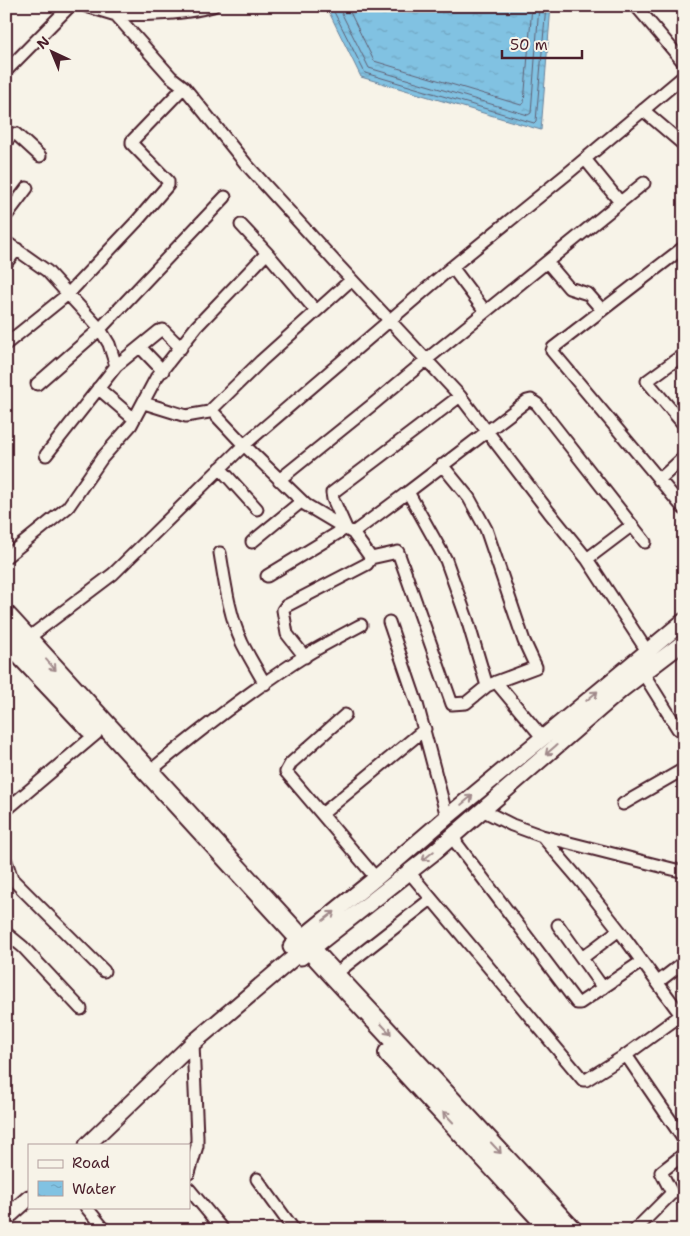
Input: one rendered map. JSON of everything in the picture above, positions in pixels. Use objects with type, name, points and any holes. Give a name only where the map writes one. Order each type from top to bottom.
[{"type":"highway","points":[[6,616],[149,772],[300,949],[334,974],[537,1202],[552,1230]]},
{"type":"highway","points":[[6,639],[537,1202],[571,1230]]},
{"type":"street","points":[[6,71],[70,6]]},
{"type":"street","points":[[86,6],[116,15],[170,14],[197,11],[213,6]]},
{"type":"street","points":[[636,6],[684,63]]},
{"type":"street","points":[[116,15],[171,77],[184,87],[246,164],[460,396],[548,512],[587,559],[647,651]]},
{"type":"street","points":[[27,639],[113,574],[244,445],[389,320],[684,76]]},
{"type":"street","points":[[6,344],[68,294],[169,184],[132,144],[132,141],[184,87]]},
{"type":"street","points":[[643,110],[684,145]]},
{"type":"street","points":[[6,142],[12,134],[16,134],[40,156]]},
{"type":"street","points":[[585,159],[620,202]]},
{"type":"street","points":[[278,480],[372,406],[644,183]]},
{"type":"street","points":[[6,216],[27,188]]},
{"type":"street","points":[[37,384],[100,329],[226,197]]},
{"type":"street","points":[[241,225],[316,311]]},
{"type":"street","points":[[6,242],[47,271],[100,329],[109,344],[116,366]]},
{"type":"street","points":[[684,247],[553,348],[552,351],[684,508]]},
{"type":"street","points":[[6,263],[17,249]]},
{"type":"street","points":[[6,557],[68,507],[102,458],[134,419],[156,378],[198,326],[267,253]]},
{"type":"street","points":[[547,262],[569,288],[588,294],[602,310]]},
{"type":"street","points":[[452,268],[485,312]]},
{"type":"street","points":[[144,403],[186,416],[209,412],[261,360],[351,280]]},
{"type":"street","points":[[46,455],[116,366],[162,330],[180,348]]},
{"type":"street","points":[[140,347],[162,371]]},
{"type":"street","points":[[682,419],[647,381],[684,354]]},
{"type":"street","points":[[98,388],[134,419]]},
{"type":"street","points":[[371,558],[350,530],[333,499],[332,493],[460,396]]},
{"type":"street","points":[[267,576],[350,530],[408,492],[527,402],[534,401],[645,542]]},
{"type":"street","points":[[211,410],[278,480],[302,501],[350,530]]},
{"type":"street","points":[[659,480],[684,457]]},
{"type":"street","points":[[305,657],[287,634],[282,613],[284,608],[367,564],[371,558],[398,552],[452,704],[466,703],[492,684],[536,667],[524,641],[486,529],[469,498],[442,465]]},
{"type":"street","points":[[220,468],[257,509]]},
{"type":"street","points":[[408,492],[446,560],[492,684],[542,737]]},
{"type":"street","points":[[252,542],[302,501]]},
{"type":"street","points":[[587,559],[632,525]]},
{"type":"street","points":[[220,553],[227,594],[235,625],[242,643],[265,684]]},
{"type":"street","points":[[88,1144],[193,1043],[300,949],[376,878],[447,816],[684,621]]},
{"type":"street","points":[[388,622],[425,729],[447,816]]},
{"type":"street","points":[[149,772],[195,734],[265,684],[305,657],[361,624]]},
{"type":"street","points":[[300,949],[409,872],[643,673],[684,642]]},
{"type":"street","points":[[643,673],[678,729],[684,724]]},
{"type":"street","points":[[345,715],[286,769],[287,774],[376,878]]},
{"type":"street","points":[[322,814],[425,729]]},
{"type":"street","points":[[6,810],[96,734]]},
{"type":"street","points":[[623,804],[684,769]]},
{"type":"street","points":[[482,810],[512,825],[542,836],[684,872]]},
{"type":"street","points":[[454,835],[457,844],[575,1002],[580,1003],[641,962]]},
{"type":"street","points":[[409,872],[580,1078],[586,1080],[683,1017],[619,930],[542,836]]},
{"type":"street","points":[[6,861],[9,882],[104,971]]},
{"type":"street","points":[[334,974],[432,899]]},
{"type":"street","points":[[558,925],[603,988]]},
{"type":"street","points":[[582,958],[619,930]]},
{"type":"street","points":[[6,933],[23,947],[81,1009]]},
{"type":"street","points":[[658,982],[684,962]]},
{"type":"street","points":[[190,1170],[197,1146],[193,1043]]},
{"type":"street","points":[[626,1055],[684,1140]]},
{"type":"street","points":[[634,1230],[672,1193],[661,1172],[684,1154]]},
{"type":"street","points":[[257,1180],[294,1230]]},
{"type":"street","points":[[190,1191],[223,1230]]},
{"type":"street","points":[[8,1218],[28,1199]]},
{"type":"street","points":[[87,1208],[105,1230]]},
{"type":"water","points":[[326,6],[551,6],[541,130],[361,77]]}]
